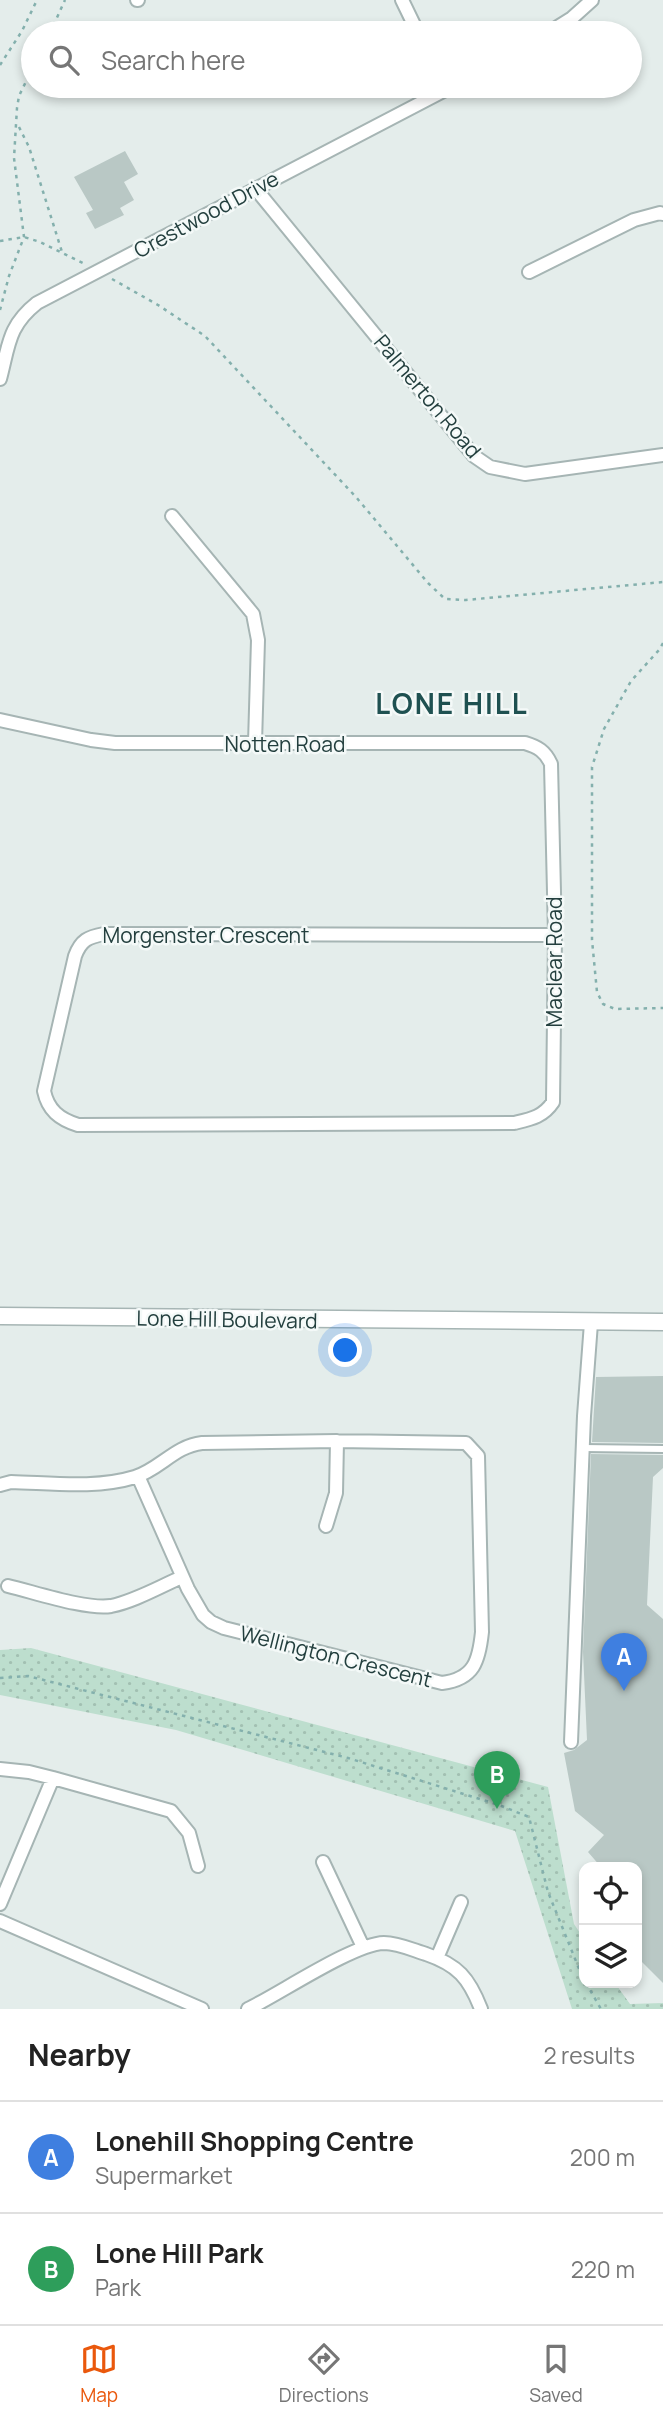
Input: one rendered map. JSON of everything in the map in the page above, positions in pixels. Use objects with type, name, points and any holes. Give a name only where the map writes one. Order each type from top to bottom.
[{"type":"street","points":[[402,0],[412,21]]},
{"type":"street","points":[[567,21],[592,0]]},
{"type":"street","name":"Crestwood Drive","points":[[0,379],[13,328],[19,318],[37,303],[428,98]]},
{"type":"street","name":"Palmerton Road","points":[[255,188],[474,456],[490,467],[525,474],[663,455]]},
{"type":"street","points":[[529,272],[634,220],[663,214]]},
{"type":"street","points":[[172,516],[253,614],[257,640],[255,743]]},
{"type":"street","name":"Notten Road","points":[[0,720],[115,743],[525,743],[546,753],[553,775]]},
{"type":"street","name":"Maclear Road","points":[[514,1123],[540,1116],[553,1102],[553,775]]},
{"type":"street","name":"Morgenster Crescent","points":[[514,1123],[78,1125],[56,1114],[47,1104],[44,1091],[75,956],[79,943],[89,937],[104,934],[555,935]]},
{"type":"street","name":"Lone Hill Boulevard","points":[[0,1316],[663,1322]]},
{"type":"street","points":[[571,1742],[591,1323]]},
{"type":"street","points":[[326,1526],[336,1493],[337,1441]]},
{"type":"street","name":"Wellington Crescent","points":[[0,1485],[11,1482],[106,1483],[138,1476],[182,1448],[195,1443],[459,1441],[473,1448],[478,1456],[482,1632],[480,1654],[473,1669],[462,1678],[442,1683],[224,1628],[203,1615],[182,1577],[138,1476]]},
{"type":"street","points":[[8,1586],[90,1605],[107,1606],[182,1577]]},
{"type":"street","points":[[0,1769],[29,1772],[171,1811],[189,1833],[198,1866]]},
{"type":"street","points":[[0,1903],[52,1778]]},
{"type":"street","points":[[323,1862],[363,1947]]},
{"type":"street","points":[[437,1958],[461,1902]]},
{"type":"street","points":[[0,1921],[202,2009]]},
{"type":"street","points":[[248,2009],[363,1947],[388,1943],[437,1958],[464,1975],[473,1988],[481,2009]]},
{"type":"lane","points":[[583,1448],[663,1449]]},
{"type":"path","points":[[27,21],[37,0]]},
{"type":"path","points":[[55,21],[65,0]]},
{"type":"path","points":[[0,65],[21,33]]},
{"type":"path","points":[[0,310],[24,237],[14,158],[17,108],[21,92]]},
{"type":"path","points":[[17,124],[29,146],[62,252]]},
{"type":"path","points":[[0,241],[24,237],[62,252],[158,305],[205,336],[347,487],[428,583],[445,599],[466,600],[663,582]]},
{"type":"path","points":[[663,643],[661,650],[631,681],[604,729],[592,767],[592,940],[597,992],[603,1004],[615,1009],[663,1008]]},
{"type":"path","points":[[0,1678],[28,1676],[348,1758],[499,1805],[529,1817],[548,1892],[579,1967]]},
{"type":"path","points":[[589,1988],[601,2009]]},
{"type":"green space","points":[[31,1648],[548,1787],[574,1924],[579,1932],[579,1988],[619,1988],[630,2004],[663,2003],[663,2009],[572,2009],[515,1831],[176,1730],[0,1695],[0,1650]]},
{"type":"building","points":[[125,151],[138,174],[124,182],[134,200],[120,208],[124,215],[95,229],[86,213],[93,210],[74,177]]},
{"type":"building","points":[[663,1376],[663,1443],[592,1442],[596,1377]]},
{"type":"building","points":[[591,1454],[663,1455],[663,1468],[653,1477],[647,1605],[663,1619],[663,1983],[642,1962],[642,1862],[597,1862],[588,1852],[604,1835],[575,1811],[564,1753],[574,1750],[587,1740],[583,1652]]},
{"type":"place","name":"Lonehill Shopping Centre","points":[[624,1691]]},
{"type":"place","name":"Lone Hill Park","points":[[497,1809]]},
{"type":"district","name":"LONE HILL","points":[[452,703]]}]
